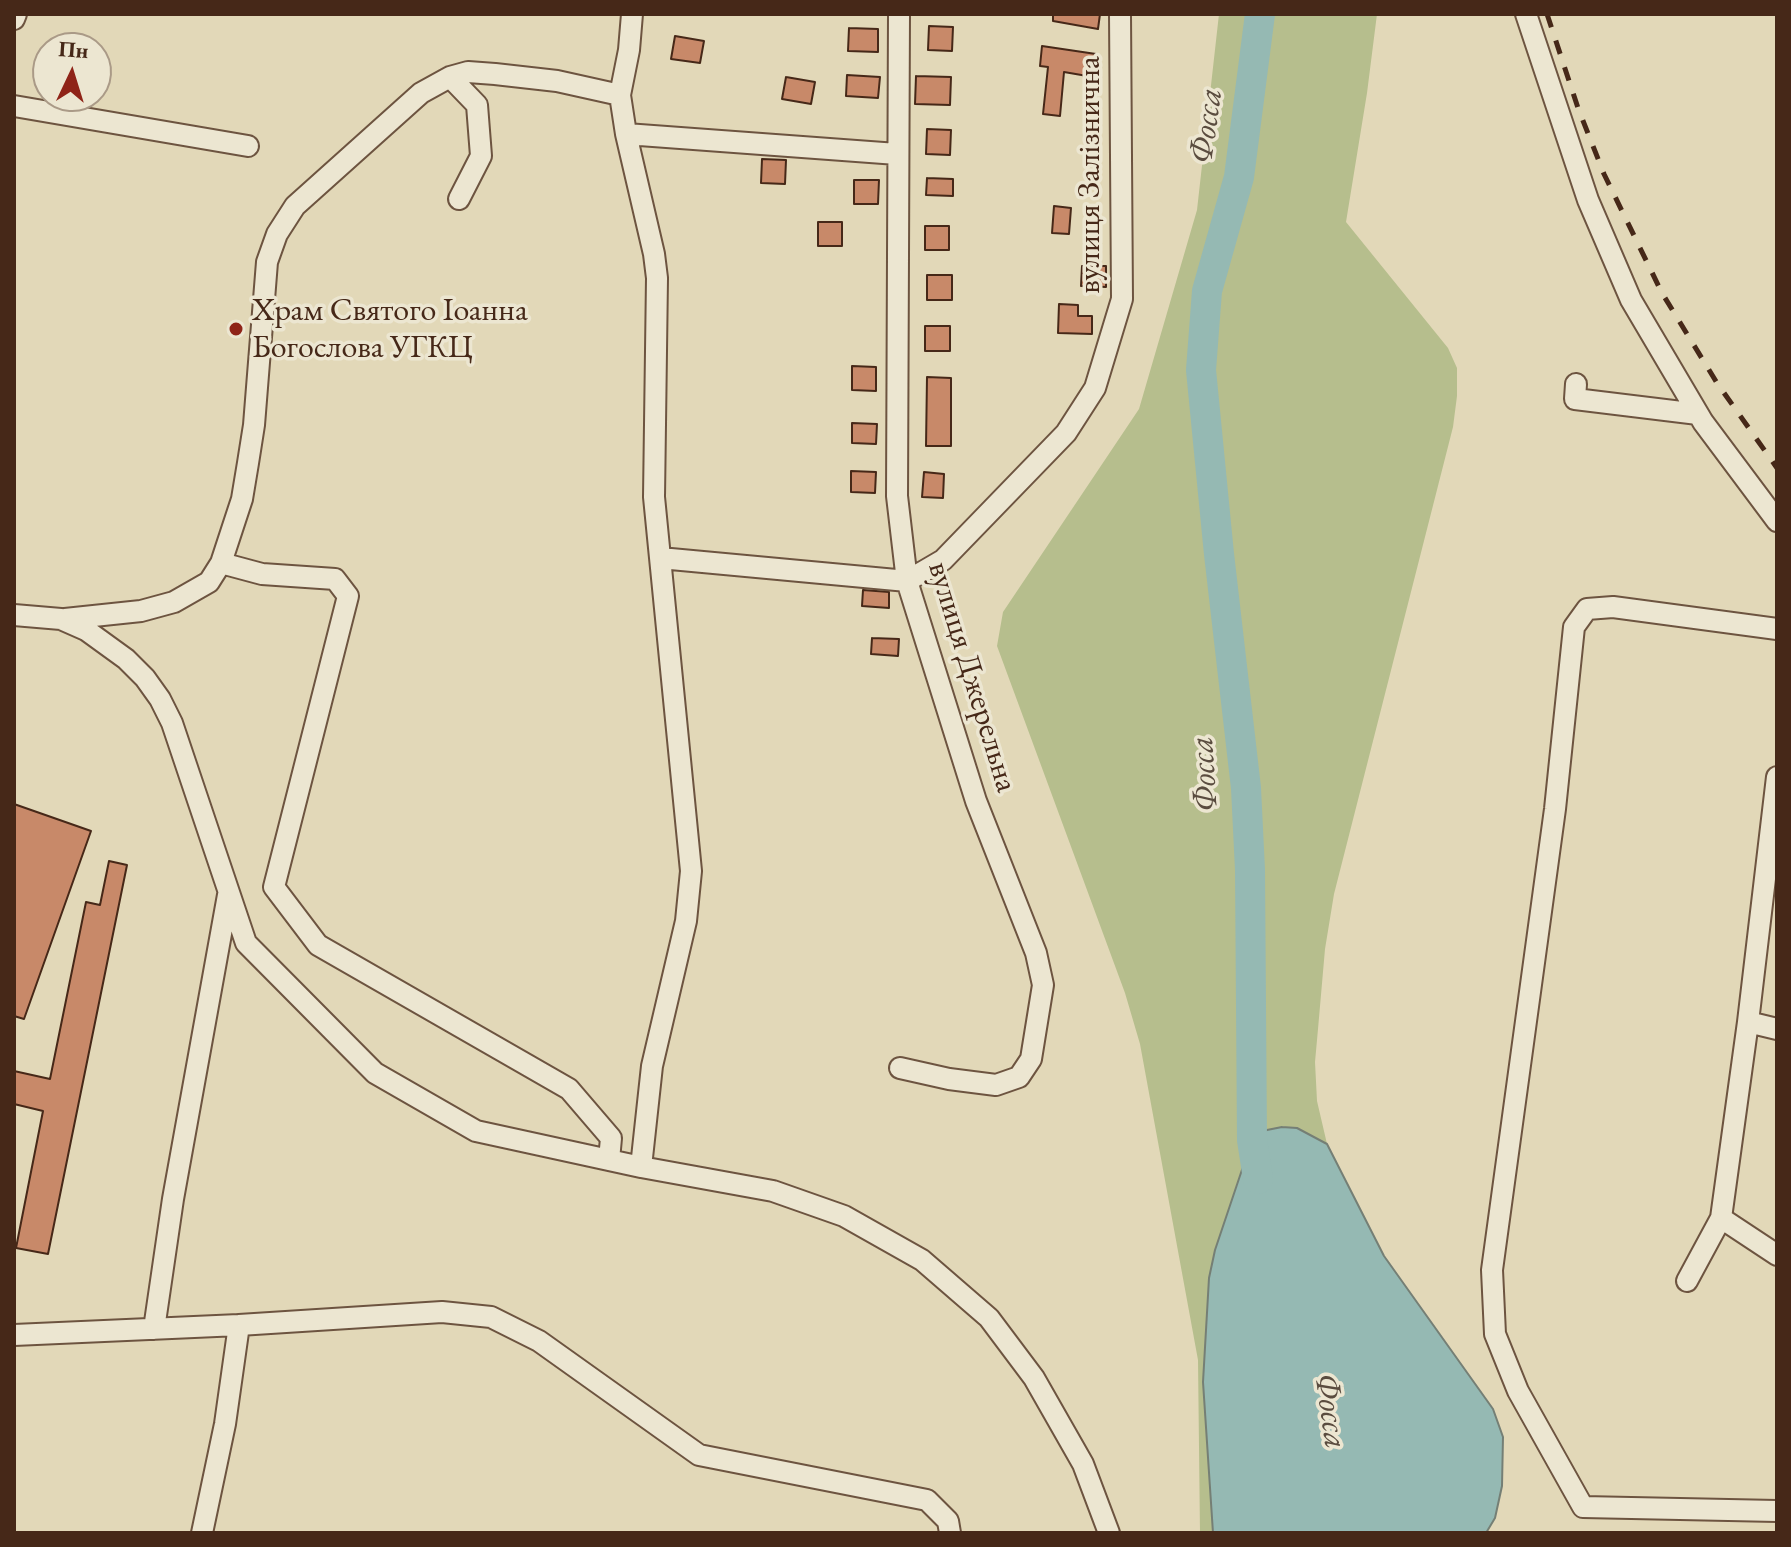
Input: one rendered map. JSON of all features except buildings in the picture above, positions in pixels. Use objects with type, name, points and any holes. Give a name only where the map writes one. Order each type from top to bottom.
[{"type":"street","points":[[632,14],[620,95],[657,278],[653,473],[691,871],[686,921],[652,1066],[641,1167]]},
{"type":"street","name":"вулиця Джерельна","points":[[899,14],[897,496],[907,581],[976,801],[1036,953],[1043,985],[1031,1059],[1019,1077],[996,1085],[900,1068]]},
{"type":"street","name":"вулиця Залізнична","points":[[907,581],[943,560],[1066,433],[1095,388],[1124,284],[1120,14]]},
{"type":"street","points":[[1526,14],[1588,200],[1631,300],[1698,414],[1777,521]]},
{"type":"street","points":[[14,615],[61,619],[141,611],[174,602],[209,582],[221,563],[238,514],[246,475],[254,425],[267,262],[277,234],[295,206],[421,93],[450,77],[468,72],[557,81],[620,95]]},
{"type":"street","points":[[450,77],[477,105],[481,156],[459,199]]},
{"type":"street","points":[[14,106],[248,146]]},
{"type":"street","points":[[626,134],[897,154]]},
{"type":"street","points":[[1576,384],[1575,399],[1698,414]]},
{"type":"street","points":[[660,558],[907,581]]},
{"type":"street","points":[[221,563],[262,574],[335,579],[348,596],[274,887],[318,945],[569,1089],[611,1138],[609,1160]]},
{"type":"street","points":[[1777,629],[1613,607],[1587,609],[1574,627],[1555,809],[1492,1270],[1495,1334],[1518,1391],[1583,1507],[1777,1511]]},
{"type":"street","points":[[61,619],[86,630],[126,659],[160,699],[188,766],[246,943],[375,1073],[476,1131],[641,1167],[773,1191],[844,1216],[922,1260],[989,1318],[1034,1378],[1083,1464],[1109,1533]]},
{"type":"street","points":[[1687,1281],[1721,1218],[1777,777]]},
{"type":"street","points":[[154,1329],[173,1199],[229,890]]},
{"type":"street","points":[[1748,1022],[1777,1029]]},
{"type":"street","points":[[1721,1218],[1777,1255]]},
{"type":"street","points":[[14,1335],[442,1312],[491,1317],[539,1341],[699,1455],[927,1500],[948,1521],[950,1533]]},
{"type":"street","points":[[202,1533],[225,1424],[239,1325]]},
{"type":"green space","points":[[1219,14],[1377,14],[1346,222],[1448,348],[1457,368],[1457,396],[1453,427],[1334,894],[1325,949],[1315,1062],[1317,1101],[1327,1144],[1384,1256],[1235,1533],[1200,1533],[1198,1360],[1140,1044],[1125,993],[997,646],[1003,612],[1139,409],[1197,210]]},
{"type":"water","points":[[1297,1128],[1327,1144],[1384,1256],[1493,1409],[1503,1437],[1502,1486],[1495,1518],[1486,1533],[1213,1533],[1203,1382],[1209,1278],[1215,1250],[1252,1140],[1267,1130]]},
{"type":"waterway","name":"Фосса","points":[[1258,1179],[1252,1140],[1250,870],[1246,788],[1201,370],[1207,291],[1239,177],[1260,14]]},
{"type":"railway","points":[[1547,14],[1604,174],[1662,293],[1717,383],[1777,468]]},
{"type":"place","name":"Храм Святого Іоанна Богослова УГКЦ","points":[[236,329]]}]
